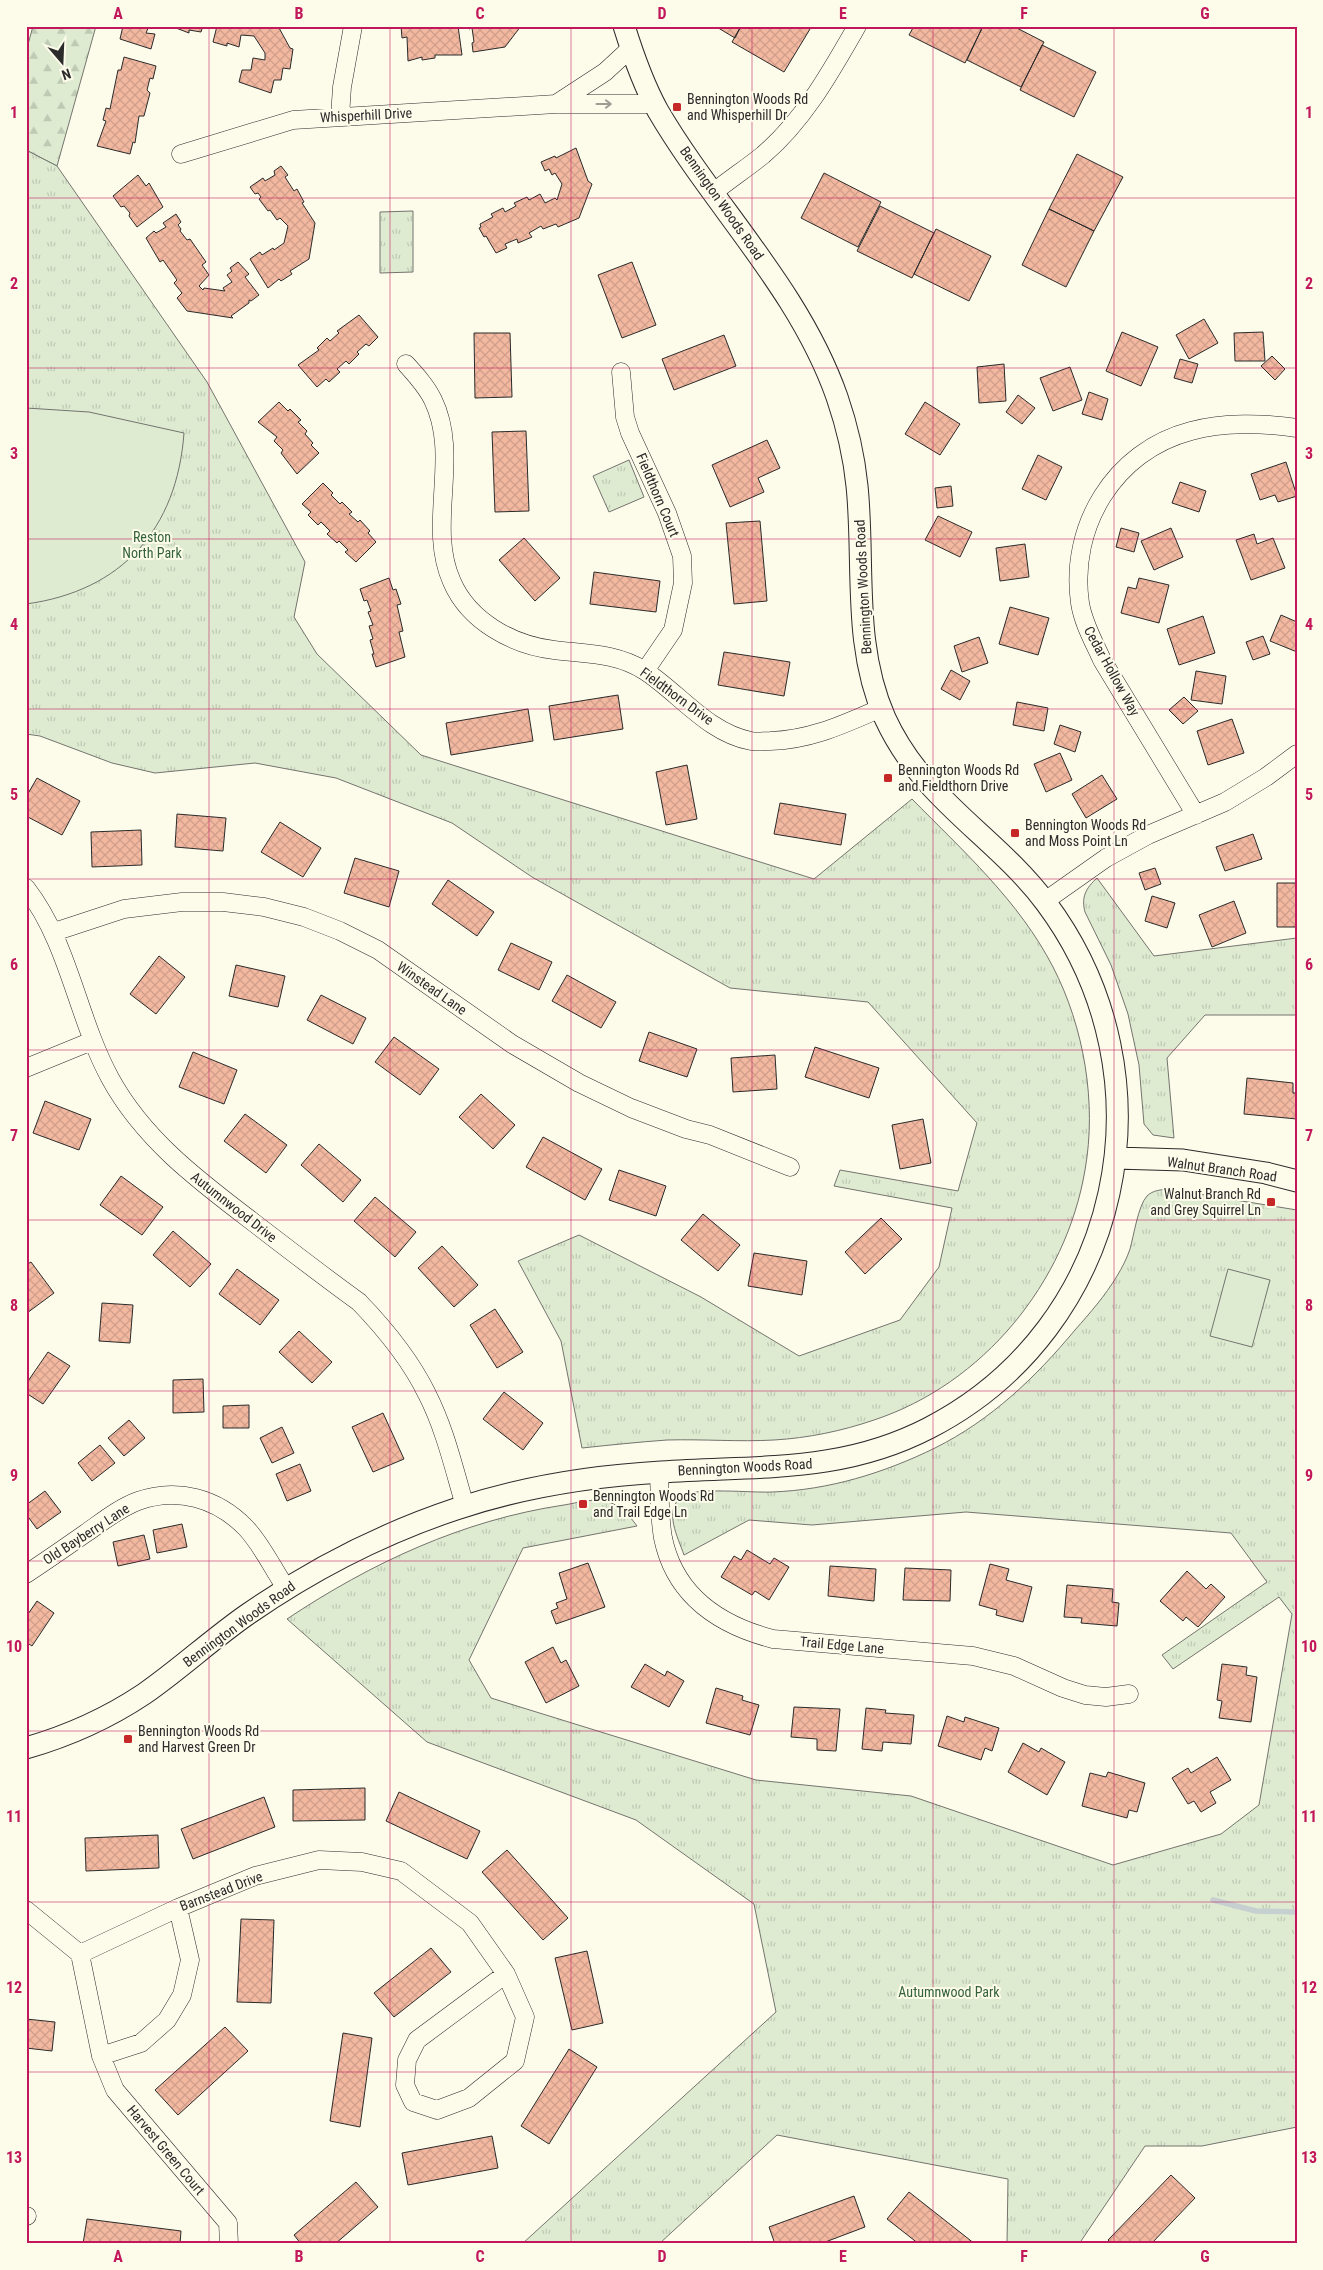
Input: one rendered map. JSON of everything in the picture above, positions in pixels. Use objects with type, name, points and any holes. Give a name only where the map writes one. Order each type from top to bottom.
[{"type":"street","points":[[340,116],[342,87],[353,26]]},
{"type":"street","name":"Bennington Woods Road","points":[[26,1748],[55,1740],[102,1718],[142,1695],[240,1619],[286,1588],[361,1547],[409,1526],[465,1506],[526,1490],[595,1478],[659,1472],[770,1468],[822,1463],[857,1456],[896,1444],[932,1427],[966,1406],[997,1382],[1025,1356],[1050,1326],[1073,1290],[1091,1254],[1104,1219],[1116,1158],[1118,1108],[1115,1066],[1107,1024],[1092,982],[1074,944],[1045,901],[1016,869],[932,789],[910,762],[892,733],[874,690],[868,664],[862,626],[858,487],[851,446],[839,402],[823,360],[800,317],[654,104],[624,26]]},
{"type":"street","points":[[714,192],[763,155],[802,114],[818,93],[857,26]]},
{"type":"street","name":"Whisperhill Drive","points":[[556,104],[605,72],[631,48]]},
{"type":"street","name":"Whisperhill Drive","points":[[181,154],[293,120],[556,104],[654,104]]},
{"type":"street","name":"Fieldthorn Drive","points":[[406,364],[433,400],[440,422],[443,443],[442,545],[446,567],[462,601],[474,615],[489,626],[528,644],[552,650],[618,658],[645,671],[700,715],[724,730],[751,741],[802,738],[825,732],[881,708]]},
{"type":"street","name":"Fieldthorn Court","points":[[621,372],[625,417],[630,433],[670,519],[682,556],[683,583],[673,630],[645,671]]},
{"type":"street","name":"Cedar Hollow Way","points":[[1196,815],[1102,660],[1090,634],[1080,604],[1078,574],[1082,543],[1089,518],[1101,496],[1118,474],[1140,454],[1165,440],[1190,431],[1216,426],[1281,426],[1297,428]]},
{"type":"street","points":[[1045,901],[1106,858],[1148,835],[1233,797],[1266,777],[1297,754]]},
{"type":"street","name":"Autumnwood Drive","points":[[26,888],[40,907],[54,932],[92,1041],[125,1102],[150,1134],[180,1165],[358,1302],[384,1328],[407,1359],[427,1394],[439,1421],[465,1506]]},
{"type":"street","name":"Winstead Lane","points":[[54,932],[124,909],[182,902],[223,902],[256,906],[304,917],[340,930],[378,950],[512,1044],[579,1083],[631,1108],[686,1129],[710,1135],[790,1167]]},
{"type":"street","points":[[26,1068],[92,1041]]},
{"type":"street","name":"Walnut Branch Road","points":[[1116,1158],[1183,1160],[1297,1181]]},
{"type":"street","name":"Trail Edge Lane","points":[[659,1472],[663,1537],[671,1565],[684,1586],[702,1605],[722,1621],[748,1632],[773,1639],[973,1656],[1014,1666],[1063,1688],[1085,1695],[1106,1697],[1129,1694]]},
{"type":"street","name":"Old Bayberry Lane","points":[[26,1574],[116,1513],[136,1502],[159,1495],[176,1494],[199,1498],[231,1514],[247,1530],[286,1588]]},
{"type":"street","name":"Barnstead Drive","points":[[80,1954],[178,1908],[255,1876],[319,1860],[362,1862],[401,1871],[470,1923],[506,1974],[525,2016],[515,2061],[469,2098],[437,2110],[414,2102],[404,2084],[407,2060],[417,2040],[506,1974]]},
{"type":"street","points":[[101,2056],[141,2043],[167,2020],[182,1995],[190,1960],[178,1908]]},
{"type":"street","points":[[26,1910],[80,1954]]},
{"type":"street","name":"Harvest Green Court","points":[[80,1954],[101,2056],[115,2090],[228,2223],[229,2244]]},
{"type":"green space","points":[[33,26],[96,26],[57,166],[26,150],[26,52]]},
{"type":"green space","name":"Reston North Park","points":[[26,150],[57,166],[207,382],[305,562],[294,617],[317,654],[421,755],[814,879],[912,799],[989,878],[1024,920],[1053,967],[1064,990],[1080,1040],[1088,1092],[1089,1118],[1085,1170],[1075,1212],[1059,1252],[1039,1289],[1013,1324],[984,1355],[950,1382],[914,1404],[874,1420],[812,1436],[761,1441],[667,1440],[582,1448],[561,1341],[518,1261],[579,1235],[701,1297],[799,1356],[900,1320],[939,1267],[952,1208],[834,1186],[840,1170],[958,1191],[977,1123],[868,1002],[730,988],[532,877],[452,823],[336,778],[255,763],[155,773],[112,763],[40,736],[26,734]]},
{"type":"green space","points":[[413,211],[413,272],[380,273],[380,212]]},
{"type":"green space","points":[[26,408],[89,412],[184,433],[179,467],[170,498],[156,526],[138,550],[116,569],[90,585],[60,597],[26,604]]},
{"type":"green space","points":[[629,460],[644,497],[609,512],[593,476]]},
{"type":"green space","points":[[1097,878],[1154,956],[1297,938],[1297,1015],[1205,1015],[1167,1058],[1174,1138],[1153,1135],[1144,1124],[1139,1065],[1128,1014],[1111,965],[1084,907],[1085,893]]},
{"type":"green space","name":"Autumnwood Park","points":[[1168,1189],[1297,1210],[1297,2127],[1202,2146],[1145,2146],[1079,2244],[1007,2244],[1008,2179],[777,2135],[659,2244],[522,2244],[776,2012],[754,1904],[636,1820],[427,1742],[287,1619],[385,1562],[454,1533],[490,1521],[527,1512],[586,1501],[598,1500],[609,1502],[628,1515],[637,1526],[523,1548],[469,1660],[491,1698],[756,1780],[911,1796],[1113,1865],[1221,1834],[1259,1805],[1292,1614],[1279,1597],[1173,1669],[1162,1655],[1267,1582],[1231,1533],[966,1512],[812,1525],[749,1520],[684,1555],[673,1517],[673,1509],[676,1502],[682,1496],[689,1493],[711,1491],[793,1491],[835,1484],[856,1479],[916,1457],[975,1425],[1028,1381],[1060,1348],[1097,1304],[1121,1270],[1130,1249],[1139,1213],[1147,1196],[1157,1191]]},
{"type":"green space","points":[[1228,1269],[1270,1280],[1252,1347],[1210,1336]]},
{"type":"building","points":[[123,26],[149,26],[146,33],[155,34],[151,49],[120,39]]},
{"type":"building","points":[[176,26],[203,26],[201,32],[189,30],[189,33],[176,28]]},
{"type":"building","points":[[217,26],[278,26],[290,48],[293,49],[290,69],[283,68],[281,80],[274,80],[271,93],[239,82],[242,70],[251,70],[253,58],[265,60],[265,53],[254,36],[241,35],[239,47],[227,43],[227,46],[213,42]]},
{"type":"building","points":[[401,26],[458,26],[462,55],[435,55],[435,58],[422,60],[422,57],[408,61],[407,37],[402,38]]},
{"type":"building","points":[[468,26],[521,26],[505,47],[473,52],[472,28],[469,29]]},
{"type":"building","points":[[715,26],[741,26],[735,38]]},
{"type":"building","points":[[741,26],[805,26],[810,29],[784,72],[732,42]]},
{"type":"building","points":[[914,26],[983,26],[965,63],[909,35]]},
{"type":"building","points":[[983,26],[1013,26],[1044,42],[1021,87],[967,60]]},
{"type":"building","points":[[1042,45],[1096,72],[1074,117],[1020,90]]},
{"type":"building","points":[[124,57],[156,66],[153,79],[150,78],[147,90],[150,93],[144,116],[139,116],[135,143],[133,142],[130,154],[97,146],[106,121],[103,120],[106,108],[110,109],[118,70],[121,70]]},
{"type":"building","points":[[576,148],[588,181],[592,184],[579,218],[558,227],[556,224],[543,229],[541,226],[529,233],[532,237],[518,243],[517,239],[505,244],[507,248],[496,253],[479,228],[481,227],[480,224],[493,217],[491,214],[503,208],[505,212],[516,206],[514,203],[527,197],[529,200],[540,194],[545,203],[555,198],[557,200],[562,184],[555,173],[552,175],[549,169],[545,171],[541,162],[555,156],[556,158]]},
{"type":"building","points":[[1077,154],[1123,177],[1094,231],[1049,209]]},
{"type":"building","points":[[281,166],[288,175],[285,177],[294,191],[297,189],[304,202],[302,203],[315,223],[309,259],[290,271],[292,274],[281,281],[279,279],[268,288],[250,259],[260,252],[262,255],[273,248],[274,250],[284,243],[288,226],[280,218],[277,220],[270,210],[268,211],[259,199],[261,197],[258,193],[255,194],[250,187],[263,178],[265,181],[275,175],[274,171]]},
{"type":"building","points":[[824,173],[881,202],[858,247],[801,218]]},
{"type":"building","points":[[138,175],[146,186],[149,183],[163,207],[137,227],[129,216],[130,213],[124,206],[121,207],[113,196]]},
{"type":"building","points":[[880,206],[934,233],[912,278],[857,251]]},
{"type":"building","points":[[1049,209],[1094,231],[1066,287],[1022,265]]},
{"type":"building","points":[[176,214],[181,222],[178,225],[181,229],[180,231],[187,240],[190,239],[206,262],[202,265],[209,275],[199,286],[203,290],[204,288],[225,291],[223,288],[232,282],[227,275],[232,271],[230,268],[238,262],[249,274],[245,277],[259,295],[251,301],[249,300],[249,303],[231,316],[233,318],[187,311],[177,298],[182,293],[174,283],[177,280],[163,260],[160,262],[146,238],[154,231],[156,233],[166,227],[163,223]]},
{"type":"building","points":[[936,229],[991,256],[969,301],[914,274]]},
{"type":"building","points":[[632,262],[656,325],[622,338],[598,275]]},
{"type":"building","points":[[359,315],[378,337],[369,346],[366,344],[357,352],[359,354],[349,364],[346,361],[337,369],[340,372],[329,382],[326,379],[317,387],[298,365],[319,350],[317,348],[327,338],[330,341],[339,333],[337,331]]},
{"type":"building","points":[[1204,319],[1218,343],[1189,359],[1176,335]]},
{"type":"building","points":[[1122,332],[1158,347],[1141,386],[1106,371]]},
{"type":"building","points":[[1263,332],[1265,361],[1235,361],[1234,333]]},
{"type":"building","points":[[474,333],[510,333],[512,397],[475,398]]},
{"type":"building","points":[[724,335],[736,366],[674,390],[662,359]]},
{"type":"building","points":[[1272,356],[1285,369],[1275,380],[1261,366]]},
{"type":"building","points":[[1180,359],[1198,364],[1192,383],[1174,378]]},
{"type":"building","points":[[1004,364],[1006,401],[979,403],[977,367]]},
{"type":"building","points":[[1070,367],[1082,400],[1053,411],[1040,378]]},
{"type":"building","points":[[1089,392],[1108,399],[1102,420],[1082,414]]},
{"type":"building","points":[[1018,395],[1035,408],[1022,424],[1006,412]]},
{"type":"building","points":[[279,402],[288,411],[290,409],[301,420],[298,422],[307,431],[305,434],[313,443],[311,445],[319,453],[297,474],[281,453],[283,450],[274,441],[277,437],[258,422]]},
{"type":"building","points":[[925,402],[960,424],[940,455],[905,434]]},
{"type":"building","points":[[526,431],[529,511],[495,512],[492,432]]},
{"type":"building","points":[[767,440],[780,468],[758,478],[764,492],[730,507],[712,465]]},
{"type":"building","points":[[1038,455],[1062,467],[1046,500],[1022,489]]},
{"type":"building","points":[[1286,462],[1297,496],[1278,502],[1275,495],[1260,500],[1251,474]]},
{"type":"building","points":[[1180,482],[1206,491],[1199,512],[1172,503]]},
{"type":"building","points":[[323,483],[340,504],[342,502],[352,512],[349,514],[358,522],[360,520],[370,531],[368,533],[376,542],[356,562],[345,552],[348,550],[339,541],[337,543],[327,534],[330,531],[321,522],[318,525],[308,515],[311,512],[302,504]]},
{"type":"building","points":[[951,486],[953,506],[937,508],[935,488]]},
{"type":"building","points":[[938,516],[972,532],[960,557],[925,540]]},
{"type":"building","points":[[760,521],[767,601],[734,604],[726,523]]},
{"type":"building","points":[[1121,528],[1139,533],[1134,552],[1116,547]]},
{"type":"building","points":[[1171,528],[1183,557],[1154,570],[1141,541]]},
{"type":"building","points":[[1254,534],[1257,544],[1273,538],[1285,568],[1251,580],[1236,540]]},
{"type":"building","points":[[524,538],[560,578],[535,601],[499,560]]},
{"type":"building","points":[[1025,544],[1029,577],[1000,581],[996,548]]},
{"type":"building","points":[[594,572],[660,581],[656,612],[590,604]]},
{"type":"building","points":[[389,578],[393,590],[396,589],[401,604],[397,605],[403,631],[399,632],[405,657],[376,667],[370,640],[373,639],[369,626],[373,625],[368,612],[371,611],[367,600],[364,601],[360,589]]},
{"type":"building","points":[[1139,578],[1169,585],[1159,623],[1121,613],[1128,587],[1136,589]]},
{"type":"building","points":[[1010,607],[1049,618],[1038,655],[999,644]]},
{"type":"building","points":[[1281,615],[1297,622],[1297,652],[1270,641]]},
{"type":"building","points":[[1203,616],[1215,653],[1179,665],[1167,629]]},
{"type":"building","points":[[1263,636],[1270,654],[1253,660],[1246,642]]},
{"type":"building","points":[[979,637],[988,663],[962,672],[954,646]]},
{"type":"building","points":[[724,652],[790,662],[784,696],[718,685]]},
{"type":"building","points":[[951,670],[970,681],[960,700],[941,689]]},
{"type":"building","points":[[1196,671],[1226,676],[1222,704],[1191,700]]},
{"type":"building","points":[[618,695],[623,729],[554,740],[549,706]]},
{"type":"building","points":[[1184,697],[1198,711],[1183,724],[1169,710]]},
{"type":"building","points":[[1017,702],[1048,708],[1044,731],[1013,725]]},
{"type":"building","points":[[528,709],[533,741],[451,755],[446,723]]},
{"type":"building","points":[[1232,719],[1244,753],[1208,765],[1197,731]]},
{"type":"building","points":[[1060,725],[1081,732],[1075,752],[1054,744]]},
{"type":"building","points":[[1060,753],[1072,780],[1046,792],[1034,764]]},
{"type":"building","points":[[687,765],[697,819],[666,825],[656,772]]},
{"type":"building","points":[[1102,775],[1117,799],[1086,818],[1072,794]]},
{"type":"building","points":[[37,778],[80,801],[62,835],[26,816],[26,797]]},
{"type":"building","points":[[780,803],[846,814],[841,845],[774,834]]},
{"type":"building","points":[[177,814],[226,818],[223,851],[175,847]]},
{"type":"building","points":[[280,822],[321,848],[303,877],[261,852]]},
{"type":"building","points":[[141,830],[142,865],[92,867],[91,832]]},
{"type":"building","points":[[1253,834],[1262,859],[1225,871],[1216,847]]},
{"type":"building","points":[[355,858],[399,871],[389,907],[344,893]]},
{"type":"building","points":[[1155,868],[1161,884],[1145,890],[1139,873]]},
{"type":"building","points":[[448,880],[494,912],[477,936],[432,904]]},
{"type":"building","points":[[1277,883],[1297,883],[1297,927],[1277,927]]},
{"type":"building","points":[[1152,896],[1175,903],[1167,928],[1145,921]]},
{"type":"building","points":[[1234,901],[1246,933],[1212,947],[1199,915]]},
{"type":"building","points":[[511,943],[552,962],[539,990],[498,970]]},
{"type":"building","points":[[159,956],[185,977],[156,1014],[130,994]]},
{"type":"building","points":[[236,965],[285,976],[278,1007],[229,996]]},
{"type":"building","points":[[567,975],[616,1002],[601,1028],[552,1001]]},
{"type":"building","points":[[321,995],[366,1018],[353,1044],[307,1020]]},
{"type":"building","points":[[649,1032],[697,1049],[687,1077],[639,1061]]},
{"type":"building","points":[[394,1037],[439,1069],[420,1095],[375,1062]]},
{"type":"building","points":[[815,1047],[879,1068],[869,1098],[805,1077]]},
{"type":"building","points":[[193,1052],[237,1070],[224,1104],[179,1087]]},
{"type":"building","points":[[775,1055],[777,1089],[733,1092],[731,1058]]},
{"type":"building","points":[[1247,1078],[1293,1083],[1293,1093],[1297,1093],[1297,1119],[1244,1114]]},
{"type":"building","points":[[481,1094],[515,1125],[493,1149],[459,1117]]},
{"type":"building","points":[[45,1101],[91,1119],[79,1150],[33,1133]]},
{"type":"building","points":[[245,1114],[287,1145],[266,1173],[224,1141]]},
{"type":"building","points":[[923,1119],[931,1163],[900,1169],[892,1125]]},
{"type":"building","points":[[543,1137],[602,1169],[585,1200],[526,1167]]},
{"type":"building","points":[[319,1144],[361,1180],[343,1202],[301,1165]]},
{"type":"building","points":[[619,1170],[666,1186],[656,1216],[609,1200]]},
{"type":"building","points":[[121,1176],[163,1207],[142,1235],[100,1205]]},
{"type":"building","points":[[375,1197],[416,1232],[395,1257],[354,1221]]},
{"type":"building","points":[[703,1214],[740,1245],[718,1271],[681,1240]]},
{"type":"building","points":[[881,1218],[902,1239],[865,1274],[845,1252]]},
{"type":"building","points":[[173,1231],[211,1264],[190,1287],[153,1255]]},
{"type":"building","points":[[442,1246],[478,1285],[454,1307],[418,1268]]},
{"type":"building","points":[[754,1253],[807,1261],[802,1295],[748,1286]]},
{"type":"building","points":[[31,1262],[54,1293],[27,1313],[26,1265]]},
{"type":"building","points":[[237,1269],[279,1300],[260,1325],[219,1294]]},
{"type":"building","points":[[102,1303],[133,1305],[130,1343],[99,1341]]},
{"type":"building","points":[[495,1309],[523,1352],[497,1368],[470,1325]]},
{"type":"building","points":[[299,1331],[332,1362],[312,1383],[279,1352]]},
{"type":"building","points":[[48,1352],[70,1366],[43,1404],[26,1393],[26,1384]]},
{"type":"building","points":[[203,1379],[204,1412],[173,1413],[173,1380]]},
{"type":"building","points":[[504,1392],[543,1423],[523,1450],[483,1419]]},
{"type":"building","points":[[249,1405],[249,1428],[223,1428],[223,1406]]},
{"type":"building","points":[[383,1413],[404,1459],[373,1472],[352,1427]]},
{"type":"building","points":[[129,1420],[145,1438],[124,1456],[108,1438]]},
{"type":"building","points":[[282,1427],[294,1453],[272,1463],[260,1438]]},
{"type":"building","points":[[100,1445],[115,1463],[92,1481],[78,1463]]},
{"type":"building","points":[[300,1464],[311,1491],[287,1501],[276,1474]]},
{"type":"building","points":[[45,1491],[61,1512],[37,1529],[26,1514],[26,1505]]},
{"type":"building","points":[[182,1524],[187,1547],[157,1553],[153,1530]]},
{"type":"building","points":[[144,1535],[150,1559],[118,1566],[113,1542]]},
{"type":"building","points":[[747,1550],[770,1564],[774,1558],[789,1567],[769,1600],[755,1591],[752,1595],[721,1577],[734,1556],[741,1560]]},
{"type":"building","points":[[588,1563],[605,1607],[556,1624],[551,1611],[558,1608],[556,1603],[567,1599],[559,1573]]},
{"type":"building","points":[[990,1564],[1009,1569],[1006,1580],[1032,1587],[1023,1622],[996,1615],[997,1610],[979,1605]]},
{"type":"building","points":[[830,1566],[876,1569],[874,1601],[828,1596]]},
{"type":"building","points":[[905,1568],[951,1570],[950,1601],[903,1600]]},
{"type":"building","points":[[1187,1571],[1206,1589],[1211,1584],[1225,1597],[1198,1627],[1186,1617],[1183,1621],[1160,1601]]},
{"type":"building","points":[[1067,1585],[1113,1589],[1112,1602],[1119,1603],[1117,1626],[1081,1623],[1082,1618],[1064,1617]]},
{"type":"building","points":[[37,1601],[54,1613],[32,1646],[26,1642],[26,1617]]},
{"type":"building","points":[[553,1647],[561,1663],[566,1660],[579,1686],[546,1703],[525,1662]]},
{"type":"building","points":[[645,1664],[665,1676],[667,1671],[684,1681],[669,1707],[631,1687]]},
{"type":"building","points":[[1222,1664],[1247,1667],[1246,1675],[1257,1677],[1251,1722],[1219,1718],[1222,1701],[1217,1700]]},
{"type":"building","points":[[716,1688],[743,1696],[742,1700],[759,1705],[750,1735],[706,1723]]},
{"type":"building","points":[[794,1707],[840,1709],[836,1751],[817,1750],[817,1739],[791,1737]]},
{"type":"building","points":[[866,1708],[886,1710],[885,1713],[914,1715],[911,1744],[883,1742],[882,1751],[862,1749]]},
{"type":"building","points":[[947,1716],[964,1722],[965,1717],[999,1728],[992,1751],[985,1748],[981,1760],[938,1746]]},
{"type":"building","points":[[1023,1743],[1039,1752],[1041,1748],[1065,1762],[1047,1795],[1008,1772]]},
{"type":"building","points":[[1217,1757],[1231,1780],[1210,1792],[1216,1803],[1201,1812],[1194,1801],[1188,1804],[1172,1778],[1188,1768],[1191,1773]]},
{"type":"building","points":[[1108,1772],[1145,1783],[1137,1812],[1129,1810],[1127,1818],[1082,1806],[1090,1773],[1106,1777]]},
{"type":"building","points":[[365,1788],[365,1820],[293,1821],[293,1790]]},
{"type":"building","points":[[399,1792],[480,1831],[467,1859],[386,1821]]},
{"type":"building","points":[[264,1797],[275,1827],[193,1859],[181,1829]]},
{"type":"building","points":[[158,1835],[159,1868],[86,1871],[85,1838]]},
{"type":"building","points":[[507,1850],[568,1918],[543,1940],[482,1872]]},
{"type":"building","points":[[241,1919],[274,1920],[271,2003],[237,2002]]},
{"type":"building","points":[[431,1948],[451,1972],[394,2017],[374,1993]]},
{"type":"building","points":[[587,1951],[603,2023],[572,2030],[555,1958]]},
{"type":"building","points":[[26,2019],[55,2022],[52,2051],[26,2048]]},
{"type":"building","points":[[225,2027],[248,2051],[178,2115],[155,2090]]},
{"type":"building","points":[[343,2033],[372,2038],[360,2127],[330,2121]]},
{"type":"building","points":[[569,2049],[597,2067],[549,2144],[521,2126]]},
{"type":"building","points":[[492,2136],[498,2168],[408,2185],[402,2153]]},
{"type":"building","points":[[1171,2175],[1195,2198],[1151,2244],[1112,2244],[1108,2240]]},
{"type":"building","points":[[356,2182],[378,2207],[335,2244],[301,2244],[294,2235]]},
{"type":"building","points":[[909,2192],[975,2244],[919,2244],[887,2219]]},
{"type":"building","points":[[854,2196],[865,2227],[820,2244],[775,2244],[769,2227]]},
{"type":"building","points":[[87,2219],[181,2231],[180,2244],[83,2244]]},
{"type":"waterway","points":[[1213,1900],[1256,1911],[1297,1912]]},
{"type":"place","name":"Bennington Woods Rd and Whisperhill Dr","points":[[677,107]]},
{"type":"place","name":"Bennington Woods Rd and Fieldthorn Drive","points":[[888,778]]},
{"type":"place","name":"Bennington Woods Rd and Moss Point Ln","points":[[1015,833]]},
{"type":"place","name":"Walnut Branch Rd and Grey Squirrel Ln","points":[[1271,1202]]},
{"type":"place","name":"Bennington Woods Rd and Trail Edge Ln","points":[[583,1504]]},
{"type":"place","name":"Bennington Woods Rd and Harvest Green Dr","points":[[128,1739]]}]
